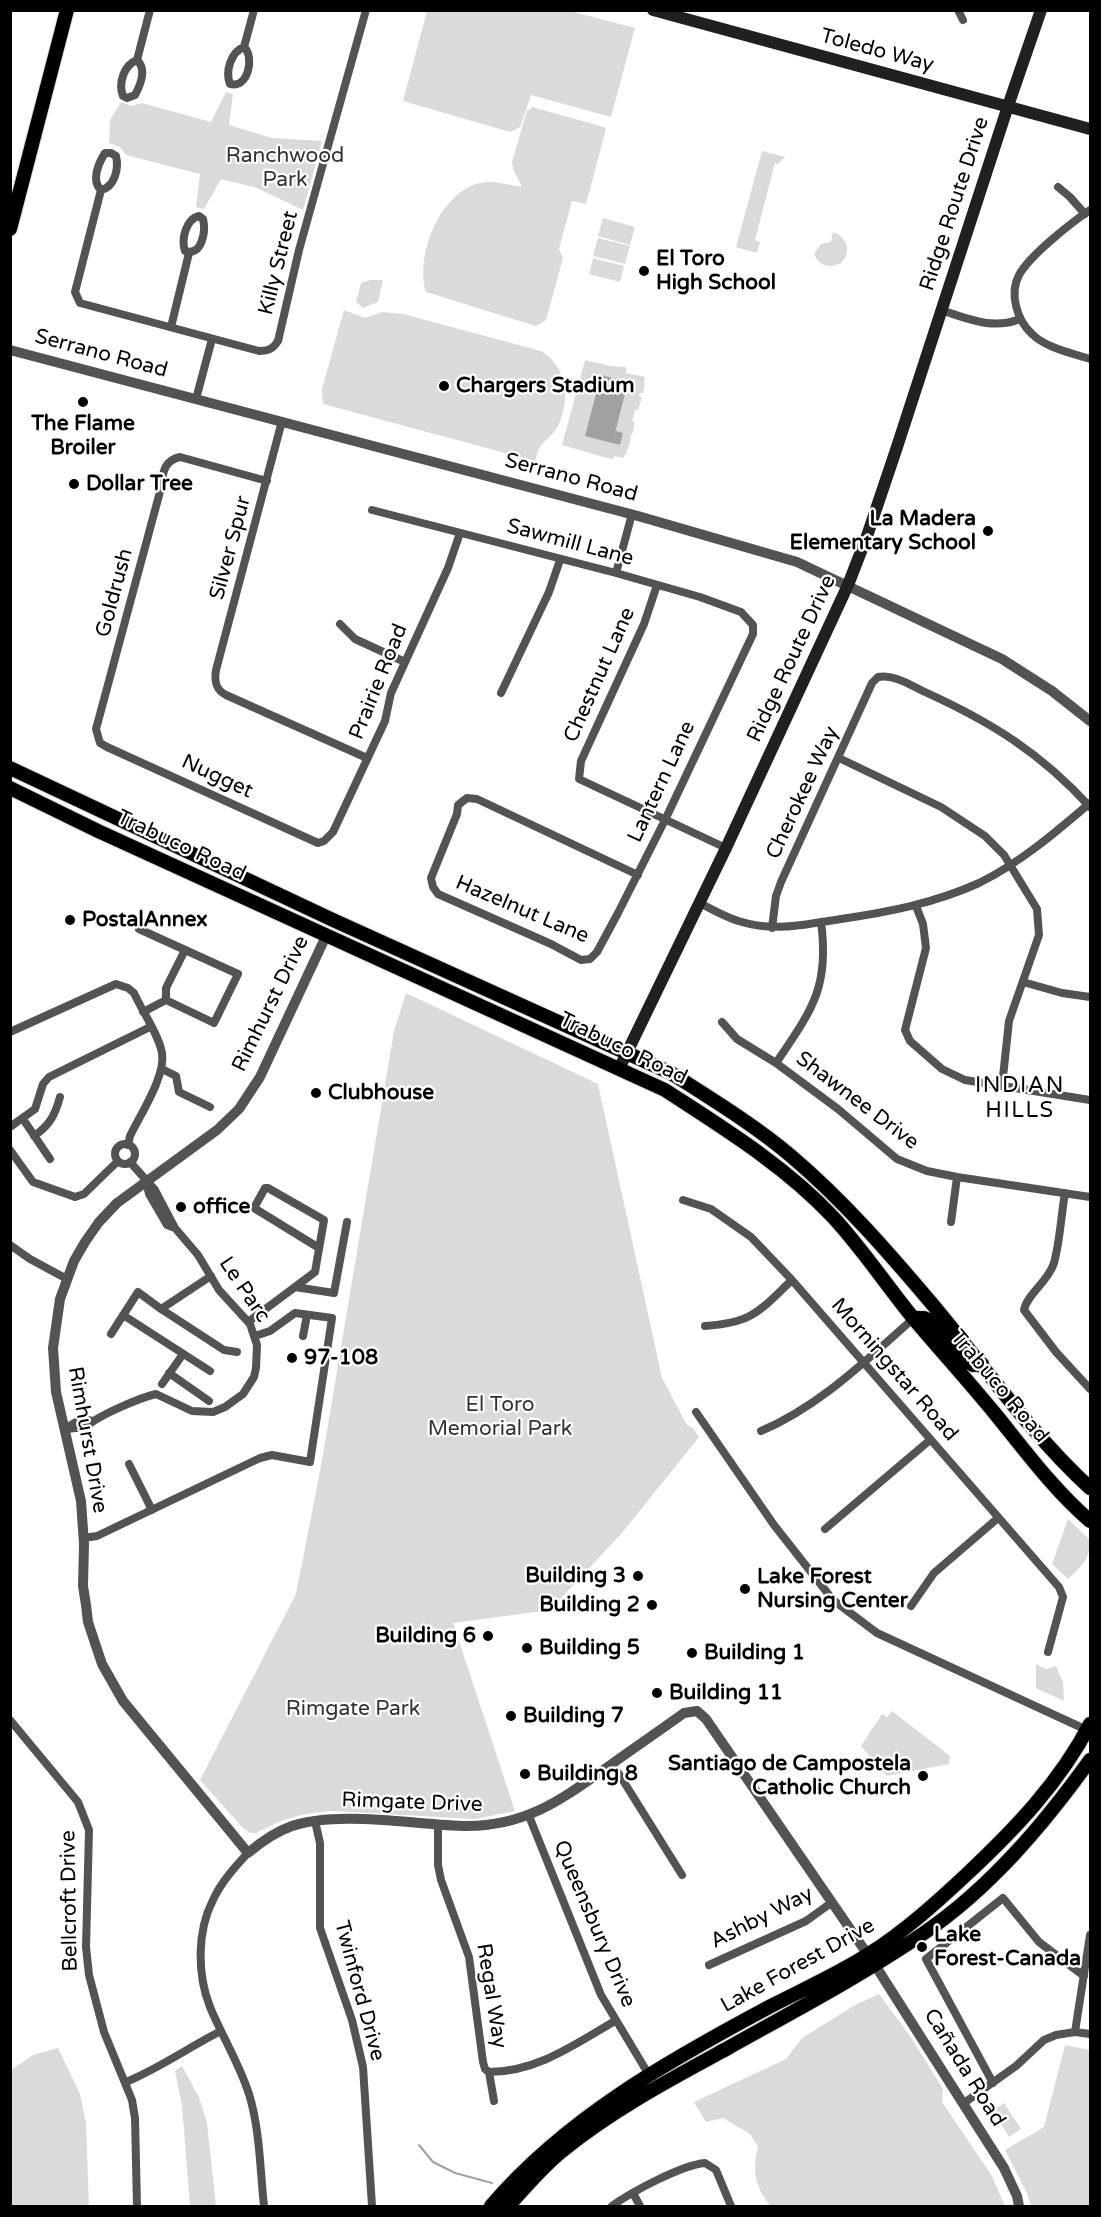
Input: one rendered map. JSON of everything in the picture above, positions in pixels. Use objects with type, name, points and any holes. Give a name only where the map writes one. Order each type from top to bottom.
[{"type":"main road","points":[[10,229],[67,10]]},
{"type":"main road","name":"Toledo Way","points":[[653,10],[1090,129]]},
{"type":"main road","name":"Ridge Route Drive","points":[[620,1069],[848,585],[878,504],[1041,10]]},
{"type":"main road","name":"Trabuco Road","points":[[10,768],[286,898],[671,1073],[790,1155],[837,1198],[887,1252],[1034,1429],[1090,1488]]},
{"type":"main road","name":"Trabuco Road","points":[[10,788],[98,831],[665,1090],[784,1172],[831,1215],[914,1318],[1064,1496],[1090,1521]]},
{"type":"main road","points":[[98,831],[103,825],[109,825],[172,854],[185,851]]},
{"type":"main road","points":[[286,898],[292,907],[324,928],[326,936],[346,936],[390,954],[401,950]]},
{"type":"main road","points":[[466,999],[482,999],[517,1012],[531,1009]]},
{"type":"main road","points":[[914,1318],[932,1321],[966,1360],[973,1365],[982,1364]]},
{"type":"main road","name":"Lake Forest Drive","points":[[508,2206],[561,2152],[635,2100],[871,1960],[1011,1833],[1053,1783],[1089,1729]]},
{"type":"main road","name":"Lake Forest Drive","points":[[491,2206],[528,2167],[584,2119],[649,2075],[934,1925],[1008,1861],[1060,1802],[1090,1760]]},
{"type":"main road","points":[[635,2100],[649,2075],[677,2068],[686,2070]]},
{"type":"street","points":[[137,60],[150,10]]},
{"type":"street","points":[[244,47],[254,10]]},
{"type":"street","name":"Killy Street","points":[[213,339],[259,351],[272,349],[278,341],[299,250],[366,10]]},
{"type":"street","points":[[958,10],[963,20]]},
{"type":"street","points":[[1058,188],[1088,212],[1048,244],[1019,275],[1015,298],[1020,319],[1036,337],[1058,348],[1090,359]]},
{"type":"street","points":[[101,190],[75,292],[76,298],[85,306],[213,339],[196,399]]},
{"type":"street","points":[[171,327],[189,253]]},
{"type":"street","points":[[941,310],[995,325],[1009,324],[1020,319]]},
{"type":"street","name":"Serrano Road","points":[[10,350],[632,514],[797,562],[1002,659],[1052,691],[1090,721]]},
{"type":"street","name":"Silver Spur","points":[[282,421],[216,670],[216,685],[219,692],[226,696],[367,758]]},
{"type":"street","name":"Goldrush","points":[[99,738],[96,729],[161,488],[164,468],[172,459],[180,457],[267,481]]},
{"type":"street","name":"Sawmill Lane","points":[[372,510],[700,597],[741,612],[753,625]]},
{"type":"street","points":[[616,573],[632,514]]},
{"type":"street","name":"Prairie Road","points":[[324,841],[333,832],[385,721],[391,693],[448,568],[460,533]]},
{"type":"street","points":[[501,693],[549,592],[560,560]]},
{"type":"street","name":"Chestnut Lane","points":[[657,585],[644,624],[581,761],[579,779],[665,820]]},
{"type":"street","points":[[340,624],[355,639],[405,662]]},
{"type":"street","name":"Lantern Lane","points":[[597,952],[665,820],[753,634],[753,625]]},
{"type":"street","name":"Cherokee Way","points":[[772,927],[778,889],[872,683],[878,677],[892,677],[997,728],[1053,769],[1090,805]]},
{"type":"street","name":"Nugget","points":[[99,738],[100,743],[106,747],[311,841],[318,843],[324,841]]},
{"type":"street","points":[[839,758],[951,813],[989,839],[1011,864],[1037,909],[1039,935],[1009,1021],[1002,1086]]},
{"type":"street","name":"Hazelnut Lane","points":[[597,952],[590,959],[581,960],[551,944],[438,894],[431,878],[457,814],[458,805],[467,798],[477,799],[638,875]]},
{"type":"street","points":[[700,903],[742,922],[772,927],[790,927],[916,906],[943,898],[1011,864],[1090,805]]},
{"type":"street","points":[[665,820],[726,848]]},
{"type":"street","points":[[916,906],[923,924],[926,948],[906,1025],[907,1036],[942,1069],[953,1076],[965,1080],[1090,1100]]},
{"type":"street","points":[[777,1064],[805,1020],[817,994],[823,968],[824,943],[821,922]]},
{"type":"street","points":[[140,929],[238,974],[214,1023],[166,1000]]},
{"type":"street","name":"Rimhurst Drive","points":[[248,1853],[140,1724],[110,1680],[102,1664],[88,1622],[83,1586],[83,1538],[79,1489],[56,1392],[53,1348],[60,1299],[67,1279],[74,1261],[99,1222],[117,1203],[217,1130],[239,1109],[260,1077],[326,936]]},
{"type":"street","points":[[166,1000],[166,988],[185,950]]},
{"type":"street","points":[[1023,982],[1062,993],[1090,997]]},
{"type":"street","points":[[10,1032],[116,984],[134,993],[162,1054],[162,1069],[130,1136],[128,1145],[134,1153],[130,1162],[123,1164],[118,1161],[116,1151],[122,1145],[128,1145]]},
{"type":"street","points":[[143,1012],[166,1000]]},
{"type":"street","name":"Shawnee Drive","points":[[722,1022],[737,1040],[777,1064],[838,1109],[897,1159],[927,1171],[957,1177],[1090,1197]]},
{"type":"street","points":[[10,1127],[35,1109],[43,1084],[49,1077],[150,1027]]},
{"type":"street","points":[[162,1069],[176,1076],[179,1092],[210,1107]]},
{"type":"street","points":[[34,1136],[45,1128],[56,1114],[60,1097]]},
{"type":"street","points":[[23,1119],[50,1159]]},
{"type":"street","points":[[10,1150],[33,1182],[75,1197],[84,1194],[118,1161]]},
{"type":"street","name":"Le Parc","points":[[66,1429],[74,1422],[85,1419],[93,1421],[134,1401],[156,1394],[192,1411],[213,1412],[225,1407],[243,1394],[254,1377],[257,1358],[255,1336],[248,1322],[219,1290],[198,1255],[175,1228],[146,1181],[130,1162]]},
{"type":"street","points":[[951,1222],[957,1177]]},
{"type":"street","points":[[248,1322],[315,1272],[324,1220],[265,1188],[254,1208],[319,1248]]},
{"type":"street","points":[[1065,1193],[1054,1263],[1048,1276],[1025,1305],[1024,1310],[1056,1352],[1090,1389]]},
{"type":"street","name":"Morningstar Road","points":[[683,1200],[711,1209],[743,1231],[792,1280],[1059,1587],[1063,1597],[1048,1652]]},
{"type":"street","points":[[295,1287],[334,1293],[347,1222]]},
{"type":"street","points":[[12,1248],[67,1279]]},
{"type":"street","points":[[161,1309],[211,1276]]},
{"type":"street","points":[[705,1326],[727,1325],[749,1318],[792,1280]]},
{"type":"street","points":[[111,1334],[138,1292],[224,1350],[237,1352]]},
{"type":"street","points":[[83,1538],[98,1536],[260,1458],[272,1455],[310,1462],[332,1318],[295,1313],[270,1330],[255,1336]]},
{"type":"street","points":[[123,1315],[210,1371]]},
{"type":"street","points":[[303,1336],[307,1315]]},
{"type":"street","points":[[761,1431],[783,1422],[813,1404],[914,1318]]},
{"type":"street","points":[[162,1384],[183,1354]]},
{"type":"street","points":[[169,1373],[209,1401]]},
{"type":"street","points":[[696,1412],[774,1525],[833,1600],[877,1634],[1089,1729]]},
{"type":"street","points":[[825,1530],[930,1440]]},
{"type":"street","points":[[129,1464],[152,1510]]},
{"type":"street","points":[[911,1606],[934,1573],[998,1518]]},
{"type":"street","name":"Rimgate Drive","points":[[248,1853],[278,1832],[315,1821],[355,1820],[438,1826],[484,1826],[502,1824],[529,1816],[564,1798],[684,1713],[693,1710]]},
{"type":"street","name":"Cañada Road","points":[[693,1710],[706,1719],[871,1960],[1004,2168],[1017,2196],[1019,2206]]},
{"type":"street","name":"Bellcroft Drive","points":[[10,1720],[78,1802],[84,1812],[89,1830],[86,1947],[89,1976],[104,2032],[126,2082],[135,2118],[137,2206]]},
{"type":"street","points":[[611,1764],[682,1875]]},
{"type":"street","name":"Queensbury Drive","points":[[529,1816],[591,1974],[615,2021],[649,2075]]},
{"type":"street","name":"Twinford Drive","points":[[315,1821],[320,1851],[320,1928],[352,2020],[363,2067],[372,2206]]},
{"type":"street","name":"Regal Way","points":[[438,1826],[440,1872],[469,1957],[484,2069],[489,2072],[494,2101]]},
{"type":"street","points":[[248,1853],[212,1900],[201,1948],[203,1986],[209,2006],[242,2076],[253,2109],[264,2206]]},
{"type":"street","points":[[993,2083],[926,1959],[1003,1899],[1040,1942],[1084,1976]]},
{"type":"street","name":"Ashby Way","points":[[709,1965],[806,1921],[831,1903]]},
{"type":"street","points":[[1075,2032],[1090,1935]]},
{"type":"street","points":[[489,2072],[532,2066],[551,2059],[615,2021]]},
{"type":"street","points":[[126,2082],[160,2067],[196,2043],[221,2031]]},
{"type":"street","points":[[964,2103],[993,2083],[1044,2040],[1056,2035],[1075,2032],[1090,2034]]},
{"type":"street","points":[[612,2206],[688,2166],[705,2163],[716,2170],[731,2206]]},
{"type":"street","points":[[498,2206],[528,2167]]},
{"type":"street","points":[[633,2193],[640,2206]]},
{"type":"green space","points":[[427,11],[570,11],[635,28],[611,117],[531,95],[520,127],[510,132],[403,101]]},
{"type":"green space","name":"Ranchwood Park","points":[[226,92],[233,94],[229,125],[272,138],[322,141],[303,210],[257,188],[221,179],[204,209],[196,207],[200,174],[126,155],[120,147],[109,143],[110,120],[121,102],[132,106],[142,103],[211,122]]},
{"type":"green space","points":[[532,107],[606,129],[586,204],[572,201],[559,249],[563,258],[546,320],[536,326],[426,292],[424,277],[424,261],[434,227],[442,212],[453,199],[466,189],[485,182],[522,187],[512,162],[527,110]]},
{"type":"green space","points":[[762,151],[785,157],[778,164],[775,163],[755,240],[760,242],[757,253],[736,247]]},
{"type":"green space","points":[[603,218],[635,227],[630,245],[598,236]]},
{"type":"green space","points":[[833,232],[842,238],[847,250],[841,263],[829,266],[822,264],[814,254],[821,244],[831,242]]},
{"type":"green space","points":[[598,238],[630,246],[625,264],[593,256]]},
{"type":"green space","points":[[593,258],[624,266],[620,282],[589,274]]},
{"type":"green space","points":[[383,280],[378,302],[363,308],[356,302],[361,283]]},
{"type":"green space","name":"Chargers Stadium","points":[[344,310],[365,318],[382,312],[403,314],[541,351],[550,357],[561,374],[564,384],[564,405],[558,426],[538,450],[535,461],[323,404],[322,389]]},
{"type":"green space","points":[[585,360],[626,367],[626,373],[645,377],[643,393],[639,396],[642,397],[632,421],[635,422],[632,435],[630,435],[626,455],[623,458],[614,456],[613,459],[607,458],[562,445]]},
{"type":"green space","name":"El Toro Memorial Park","points":[[406,993],[598,1084],[662,1378],[687,1425],[693,1428],[699,1437],[621,1534],[550,1610],[453,1623],[515,1811],[475,1819],[332,1811],[293,1817],[256,1833],[250,1833],[200,1780],[296,1594],[321,1466],[394,1031]]},
{"type":"green space","points":[[1068,1519],[1090,1540],[1090,1546],[1081,1566],[1068,1579],[1052,1564]]},
{"type":"green space","points":[[1036,1664],[1046,1669],[1056,1666],[1063,1682],[1064,1701],[1036,1688]]},
{"type":"green space","points":[[892,1711],[950,1756],[949,1764],[887,1776],[861,1746],[882,1714],[887,1717]]},
{"type":"green space","points":[[879,1994],[910,2036],[943,2089],[942,2102],[992,2176],[1005,2206],[770,2206],[756,2178],[755,2164],[758,2147],[750,2134],[723,2118],[706,2122],[694,2102],[786,2059],[802,2038],[855,2005]]},
{"type":"green space","points":[[1065,2045],[1090,2050],[1090,2206],[1031,2206],[1027,2193],[1005,2150],[1044,2127]]},
{"type":"green space","points":[[58,2048],[80,2094],[86,2123],[89,2206],[11,2206],[11,2070],[33,2055]]},
{"type":"green space","points":[[182,2066],[199,2097],[207,2123],[216,2206],[190,2206],[182,2106],[175,2071]]},
{"type":"green space","points":[[1004,2103],[1021,2129],[1009,2137],[993,2111]]},
{"type":"shaded area","points":[[601,375],[628,382],[614,437],[616,431],[623,433],[620,445],[585,436]]},
{"type":"waterway","points":[[419,2145],[433,2162],[455,2173],[492,2183]]},
{"type":"place","name":"El Toro High School","points":[[644,271]]},
{"type":"place","name":"Chargers Stadium","points":[[444,386]]},
{"type":"place","name":"The Flame Broiler","points":[[83,402]]},
{"type":"place","name":"Dollar Tree","points":[[74,484]]},
{"type":"place","name":"La Madera Elementary School","points":[[988,531]]},
{"type":"place","name":"PostalAnnex","points":[[70,920]]},
{"type":"place","name":"Clubhouse","points":[[316,1093]]},
{"type":"place","name":"office","points":[[181,1207]]},
{"type":"place","name":"97-108","points":[[292,1358]]},
{"type":"place","name":"Building 3","points":[[638,1576]]},
{"type":"place","name":"Lake Forest Nursing Center","points":[[745,1589]]},
{"type":"place","name":"Building 2","points":[[652,1605]]},
{"type":"place","name":"Building 6","points":[[488,1636]]},
{"type":"place","name":"Building 5","points":[[527,1648]]},
{"type":"place","name":"Building 1","points":[[692,1653]]},
{"type":"place","name":"Building 11","points":[[657,1693]]},
{"type":"place","name":"Building 7","points":[[511,1716]]},
{"type":"place","name":"Building 8","points":[[525,1774]]},
{"type":"place","name":"Santiago de Campostela Catholic Church","points":[[923,1776]]},
{"type":"place","name":"Lake Forest-Canada","points":[[922,1947]]},
{"type":"district","name":"INDIAN HILLS","points":[[1020,1098]]},
{"type":"park label","name":"Rimgate Park","points":[[353,1709]]}]
